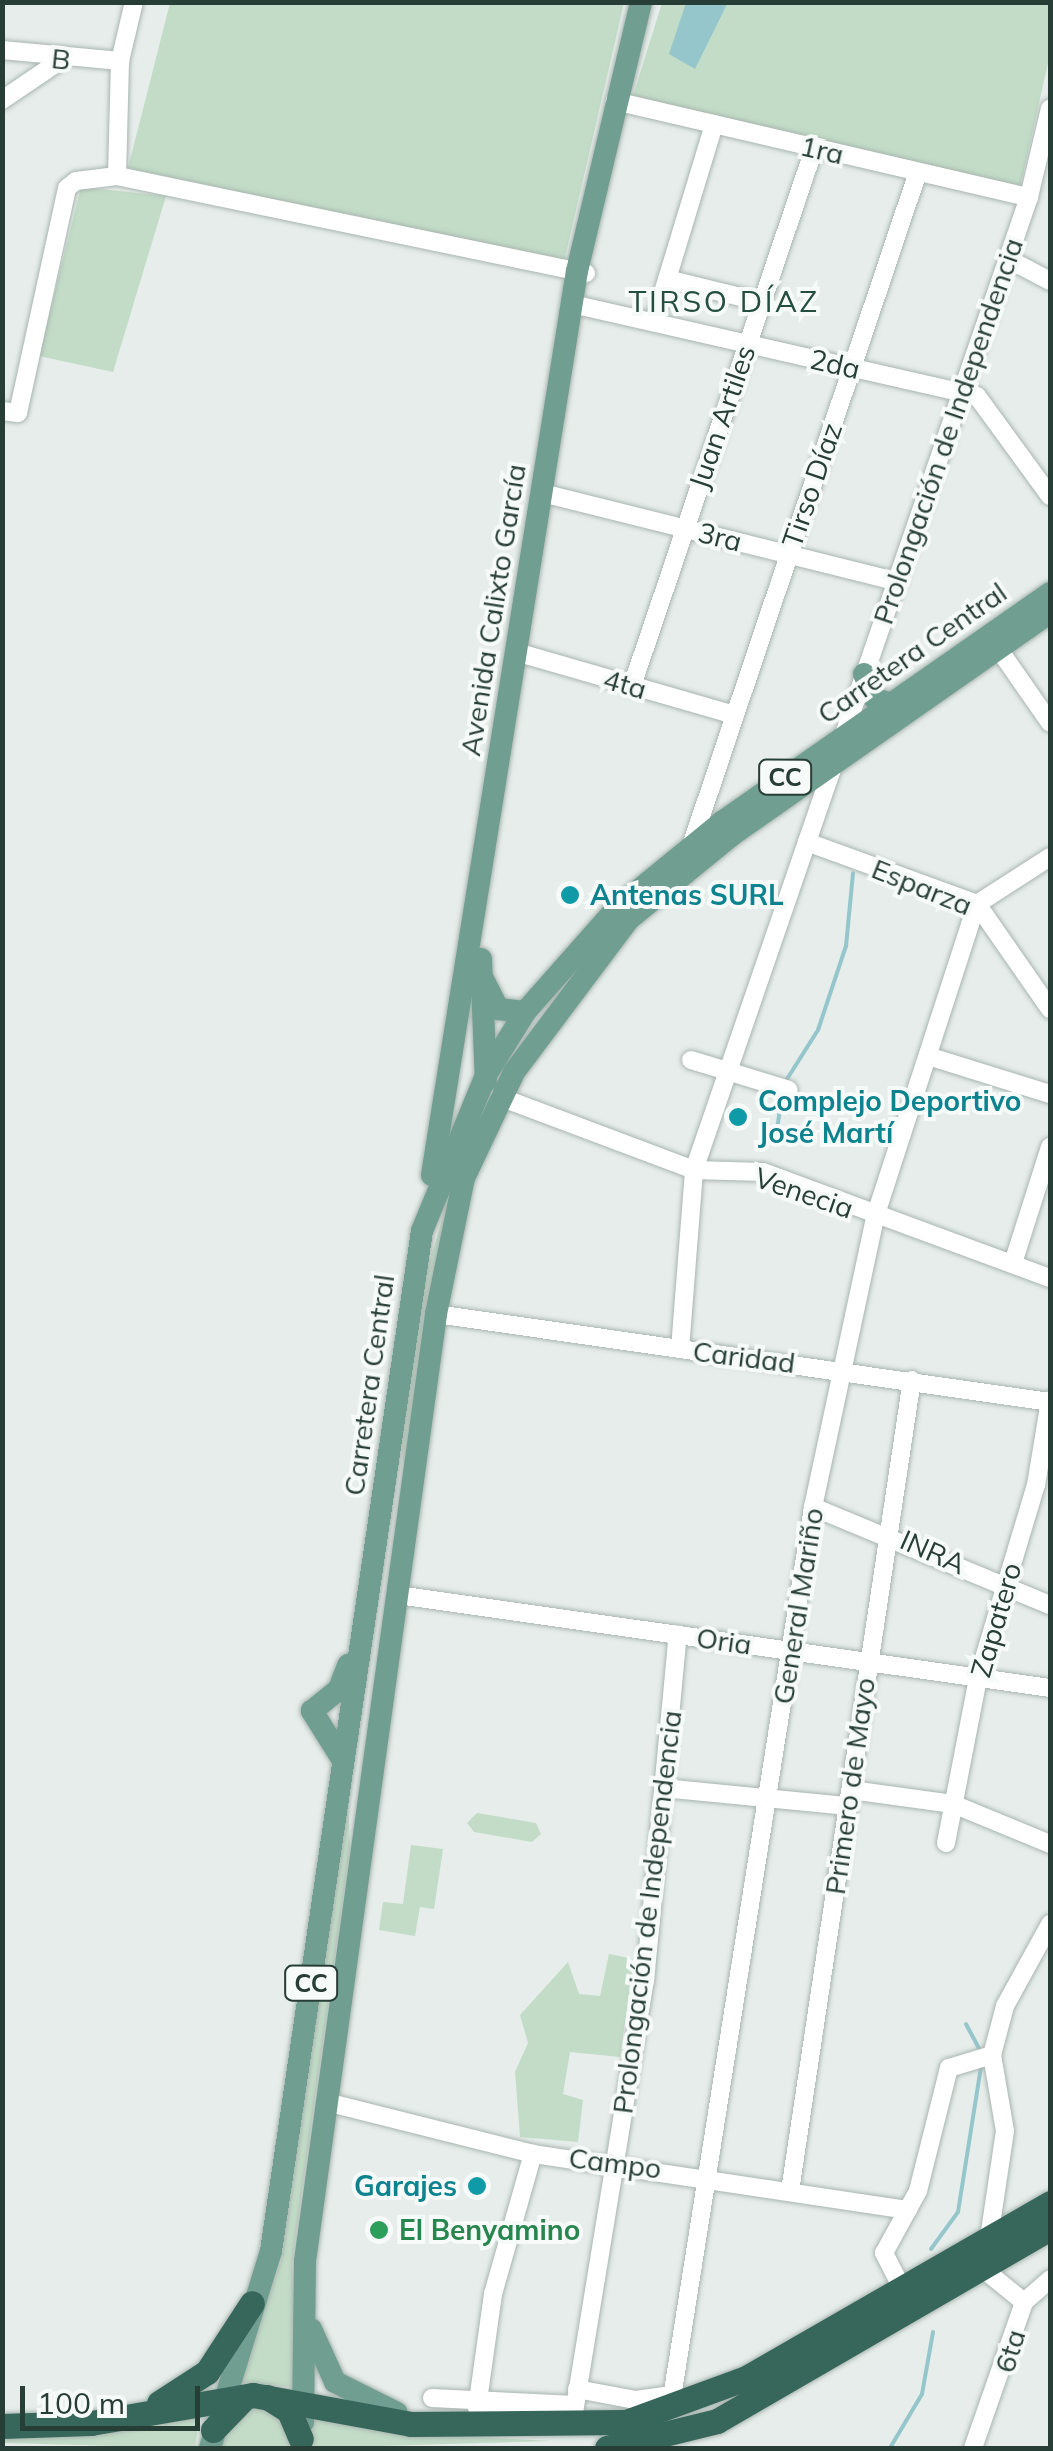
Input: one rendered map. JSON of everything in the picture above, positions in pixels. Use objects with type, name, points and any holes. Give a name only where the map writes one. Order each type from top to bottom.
[{"type":"highway","points":[[2,2426],[130,2417],[258,2395],[448,2426],[575,2409],[671,2423],[1050,2203]]},
{"type":"highway","points":[[607,2448],[671,2423],[758,2400],[1050,2228]]},
{"type":"highway","points":[[130,2417],[199,2380],[252,2303]]},
{"type":"highway","points":[[212,2441],[228,2407],[258,2395],[289,2411],[300,2444]]},
{"type":"main road","name":"Avenida Calixto García","points":[[422,1231],[522,654],[581,272],[641,2]]},
{"type":"main road","name":"Avenida Calixto García","points":[[621,102],[656,2]]},
{"type":"main road","name":"Carretera Central","points":[[994,642],[1050,593]]},
{"type":"main road","name":"Carretera Central","points":[[794,780],[831,764],[901,706],[994,642],[1050,612]]},
{"type":"main road","name":"Avenida Calixto García","points":[[464,1178],[488,1109],[481,960],[522,654]]},
{"type":"main road","points":[[864,674],[875,698],[901,706]]},
{"type":"main road","name":"Carretera Central","points":[[624,913],[727,828],[794,780],[838,740],[901,706]]},
{"type":"main road","name":"Carretera Central","points":[[300,2444],[305,2401],[304,2306],[326,2102],[436,1314],[464,1178],[551,996],[690,846],[727,828]]},
{"type":"main road","points":[[481,960],[490,1002],[525,1012]]},
{"type":"main road","name":"Carretera Central","points":[[212,2441],[220,2401],[271,2251],[422,1231],[486,1074],[525,1012],[551,996]]},
{"type":"main road","points":[[449,1069],[486,1074],[514,1072]]},
{"type":"main road","points":[[392,1439],[386,1571],[398,1595]]},
{"type":"main road","points":[[343,1767],[336,1738],[312,1711],[344,1681],[365,1615]]},
{"type":"main road","points":[[349,1724],[378,1728]]},
{"type":"main road","points":[[304,2306],[326,2370],[348,2393],[448,2426]]},
{"type":"street","points":[[117,176],[120,61],[134,2]]},
{"type":"street","name":"B","points":[[2,50],[61,60],[120,61]]},
{"type":"street","points":[[2,100],[61,60]]},
{"type":"street","name":"1ra","points":[[621,102],[918,172],[1037,191]]},
{"type":"street","name":"Prolongación de Independencia","points":[[680,1348],[694,1170],[838,740],[898,582],[1008,259],[1037,191],[1050,108]]},
{"type":"street","points":[[654,322],[714,124]]},
{"type":"street","name":"Juan Artiles","points":[[632,686],[814,149]]},
{"type":"street","name":"Tirso Díaz","points":[[690,846],[918,172]]},
{"type":"street","points":[[10,412],[67,188],[117,176],[581,272]]},
{"type":"street","points":[[1008,259],[1050,282]]},
{"type":"street","points":[[667,279],[761,302]]},
{"type":"street","name":"2da","points":[[577,305],[977,396],[1050,496]]},
{"type":"street","name":"3ra","points":[[547,494],[898,582]]},
{"type":"street","points":[[994,642],[1050,724]]},
{"type":"street","name":"4ta","points":[[522,654],[734,715]]},
{"type":"street","points":[[794,780],[817,809]]},
{"type":"street","points":[[707,798],[727,828]]},
{"type":"street","name":"Esparza","points":[[806,842],[977,904],[1050,1008]]},
{"type":"street","points":[[977,904],[1050,857]]},
{"type":"street","name":"General Mariño","points":[[671,2423],[705,2175],[838,1369],[874,1217],[977,904]]},
{"type":"street","points":[[928,1056],[1050,1094]]},
{"type":"street","points":[[691,1060],[726,1074],[789,1090]]},
{"type":"street","name":"Venecia","points":[[500,1097],[694,1170],[763,1172],[874,1217],[1050,1278]]},
{"type":"street","points":[[1013,1263],[1050,1147]]},
{"type":"street","name":"Caridad","points":[[436,1314],[1050,1401]]},
{"type":"street","name":"Primero de Mayo","points":[[790,2192],[886,1531],[912,1380]]},
{"type":"street","name":"Zapatero","points":[[946,1842],[978,1678],[1006,1584],[1043,1487],[1050,1401]]},
{"type":"street","name":"INRA","points":[[813,1507],[886,1531],[1050,1605]]},
{"type":"street","name":"Oria","points":[[398,1595],[1050,1688]]},
{"type":"street","name":"Prolongación de Independencia","points":[[575,2409],[616,2160],[663,1788],[678,1635]]},
{"type":"street","points":[[663,1788],[953,1804],[1050,1844]]},
{"type":"street","points":[[988,2238],[1005,2131],[992,2055],[1004,2006],[1050,1924]]},
{"type":"street","points":[[903,2290],[884,2253],[908,2210],[949,2068],[992,2055]]},
{"type":"street","name":"Campo","points":[[326,2102],[532,2154],[616,2160],[908,2210]]},
{"type":"street","points":[[532,2154],[493,2294],[477,2408],[575,2409],[636,2400],[671,2423]]},
{"type":"street","name":"6ta","points":[[973,2448],[1024,2302],[982,2268]]},
{"type":"street","points":[[1024,2302],[1050,2278]]},
{"type":"street","points":[[1024,2302],[1050,2299]]},
{"type":"street","points":[[432,2398],[478,2400]]},
{"type":"green space","points":[[170,3],[624,3],[564,262],[128,168]]},
{"type":"green space","points":[[662,3],[1050,3],[1050,54],[1020,188],[633,96]]},
{"type":"green space","points":[[81,187],[166,196],[113,372],[39,356]]},
{"type":"green space","points":[[462,1154],[404,1478],[401,1432],[420,1293]]},
{"type":"green space","points":[[348,1799],[350,1848],[292,2262],[296,2387],[238,2383],[281,2261]]},
{"type":"green space","points":[[477,1813],[536,1823],[541,1834],[532,1842],[474,1832],[467,1823]]},
{"type":"green space","points":[[411,1845],[443,1849],[434,1909],[420,1907],[415,1936],[379,1930],[383,1902],[403,1904]]},
{"type":"green space","points":[[609,1954],[634,1959],[620,2057],[570,2052],[563,2094],[583,2100],[578,2142],[520,2137],[515,2072],[528,2043],[520,2015],[568,1962],[579,1994],[600,1996]]},
{"type":"green space","points":[[241,2405],[276,2407],[294,2448],[219,2448]]},
{"type":"green space","points":[[200,2413],[195,2448],[3,2443],[3,2436],[93,2437]]},
{"type":"green space","points":[[312,2413],[418,2434],[552,2441],[309,2448]]},
{"type":"water","points":[[686,3],[727,4],[695,69],[669,54]]},
{"type":"waterway","points":[[787,1079],[818,1030],[846,946],[853,873]]},
{"type":"waterway","points":[[777,1129],[781,1104]]},
{"type":"waterway","points":[[966,2024],[980,2050]]},
{"type":"waterway","points":[[931,2249],[958,2212],[981,2067]]},
{"type":"waterway","points":[[890,2448],[922,2394],[933,2332]]},
{"type":"place","name":"Antenas SURL","points":[[570,895]]},
{"type":"place","name":"Complejo Deportivo José Martí","points":[[738,1117]]},
{"type":"place","name":"Garajes","points":[[477,2186]]},
{"type":"place","name":"El Benyamino","points":[[379,2230]]},
{"type":"district","name":"TIRSO DÍAZ","points":[[724,301]]}]
